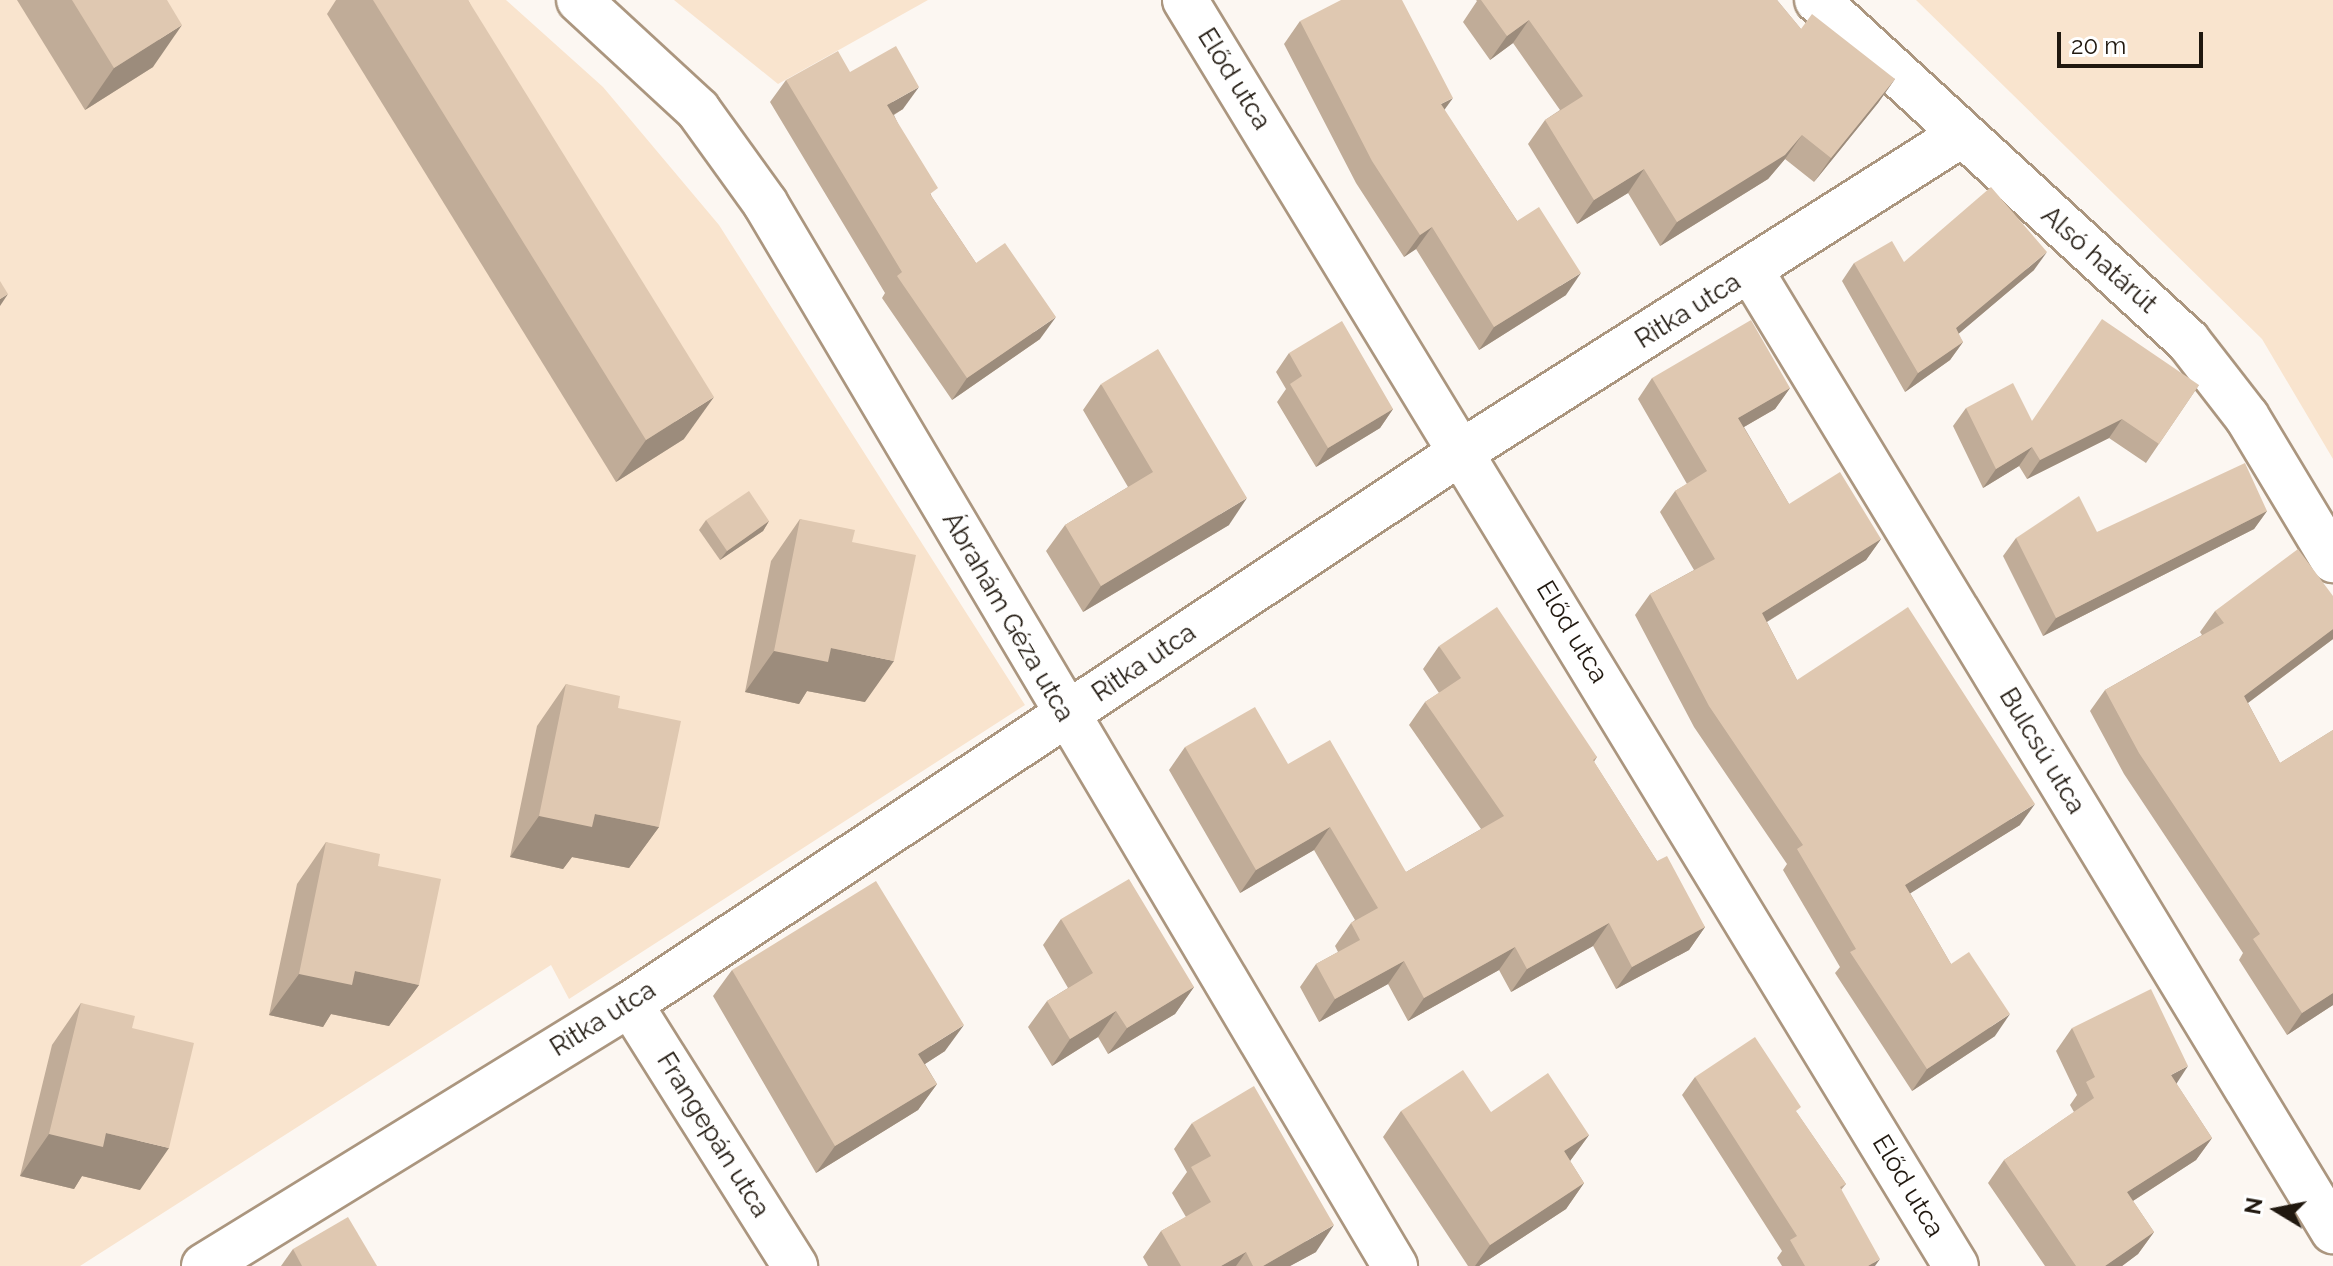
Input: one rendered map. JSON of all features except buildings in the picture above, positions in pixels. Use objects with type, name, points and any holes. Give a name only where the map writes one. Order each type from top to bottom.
[{"type":"street","name":"Ábrahám Géza utca","points":[[579,0],[698,110],[765,203],[1395,1266]]},
{"type":"street","name":"Előd utca","points":[[1185,0],[1463,451],[1956,1266]]},
{"type":"street","name":"Alsó határút","points":[[1817,0],[2188,341],[2220,377],[2333,560]]},
{"type":"street","name":"Ritka utca","points":[[204,1266],[630,1004],[1067,717],[1463,451],[1961,135]]},
{"type":"street","name":"Bulcsú utca","points":[[1751,271],[2333,1231]]},
{"type":"street","name":"Frangepán utca","points":[[630,1004],[795,1266]]},
{"type":"shaded area","points":[[0,0],[506,0],[603,87],[719,225],[1025,705],[569,999],[551,965],[80,1266],[0,1266]]},
{"type":"shaded area","points":[[674,0],[928,0],[778,84]]},
{"type":"shaded area","points":[[1916,0],[2333,0],[2333,459],[2262,339]]}]
